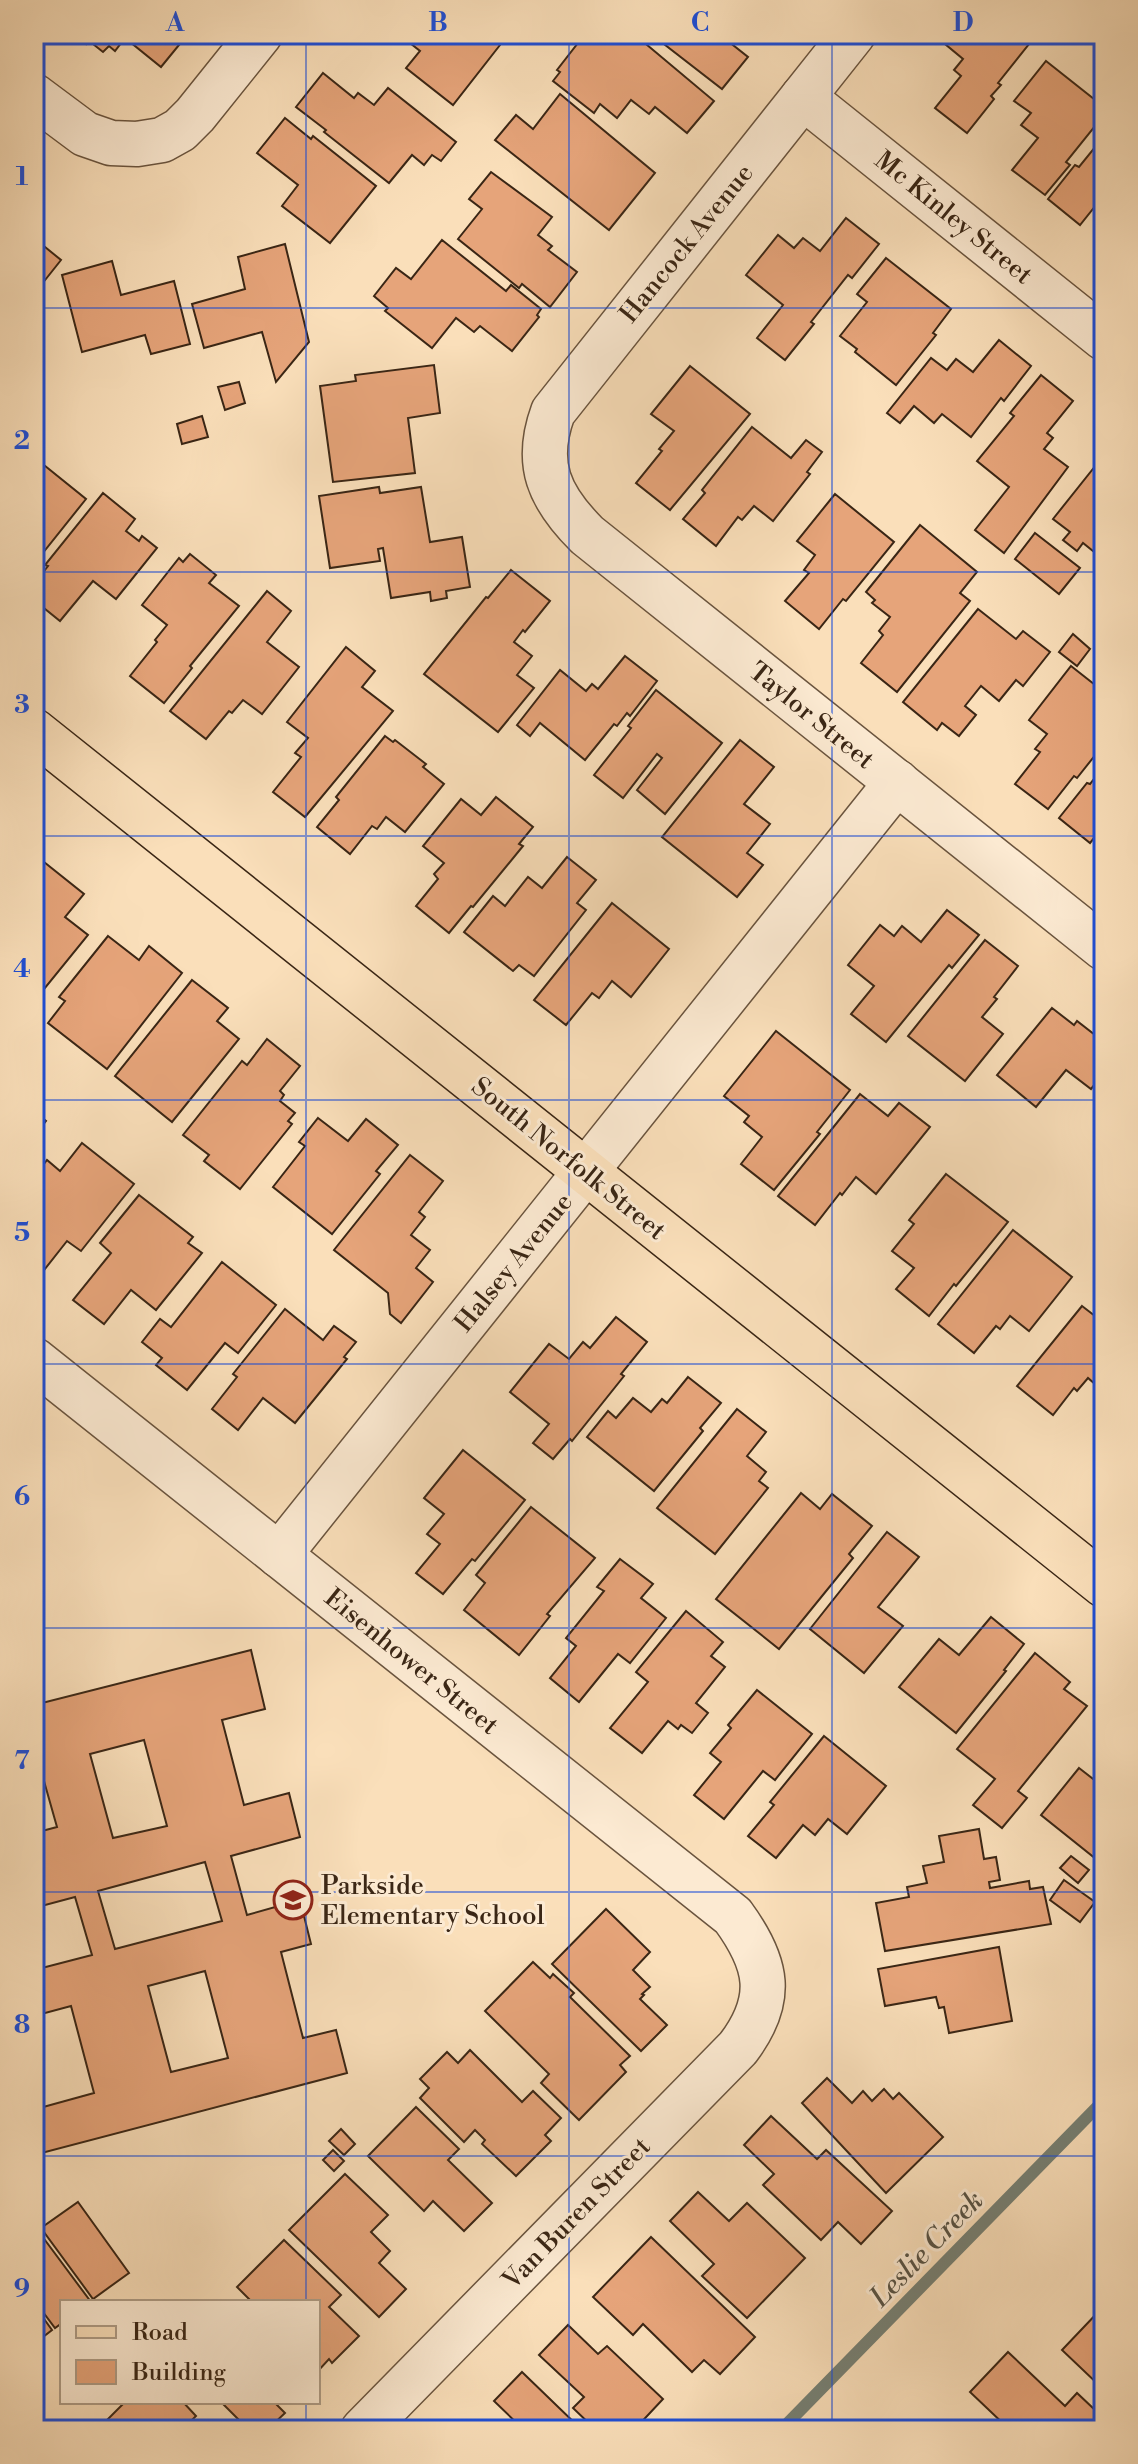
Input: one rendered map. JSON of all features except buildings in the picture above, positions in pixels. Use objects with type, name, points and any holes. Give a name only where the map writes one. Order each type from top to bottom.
[{"type":"main road","name":"South Norfolk Street","points":[[34,731],[1104,1585]]},
{"type":"street","points":[[34,96],[85,134],[111,143],[137,144],[162,140],[180,130],[195,115],[260,34]]},
{"type":"street","name":"Hancock Avenue","points":[[544,463],[545,434],[553,412],[853,34]]},
{"type":"street","name":"Mc Kinley Street","points":[[803,97],[1104,338]]},
{"type":"street","name":"Taylor Street","points":[[544,463],[552,491],[567,515],[587,535],[1104,948]]},
{"type":"street","name":"Halsey Avenue","points":[[279,1555],[897,782]]},
{"type":"street","name":"Eisenhower Street","points":[[34,1360],[733,1916],[758,1958],[763,1982]]},
{"type":"street","name":"Van Buren Street","points":[[363,2430],[738,2048],[752,2029],[761,2006],[763,1982]]},
{"type":"waterway","name":"Leslie Creek","points":[[781,2430],[1104,2100]]},
{"type":"place","name":"Parkside Elementary School","points":[[293,1900]]}]
